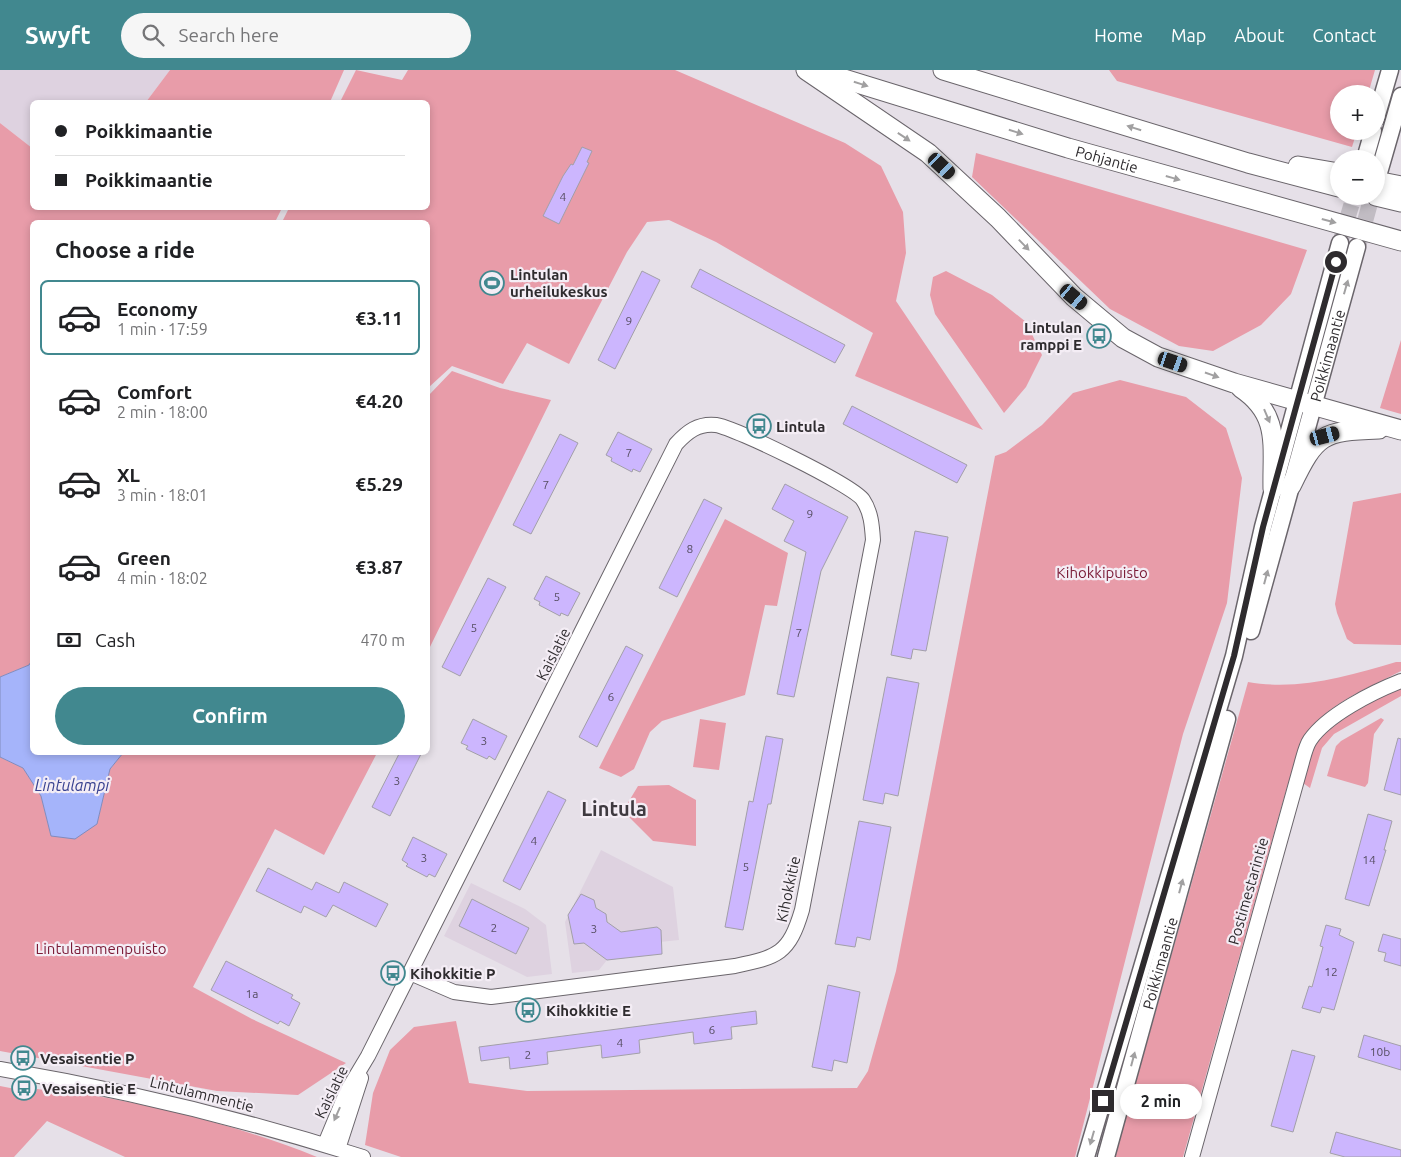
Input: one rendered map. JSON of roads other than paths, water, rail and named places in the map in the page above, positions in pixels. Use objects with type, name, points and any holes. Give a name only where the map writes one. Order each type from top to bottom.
[{"type":"highway","points":[[806,70],[928,153],[998,218],[1074,297],[1123,338],[1158,357],[1234,383],[1397,429]]},
{"type":"highway","name":"Pohjantie","points":[[815,70],[1068,148],[1401,241]]},
{"type":"highway","points":[[943,70],[1248,163],[1330,185]]},
{"type":"highway","points":[[1248,163],[1312,167],[1330,171]]},
{"type":"highway","points":[[1385,181],[1401,186]]},
{"type":"highway","points":[[1385,198],[1401,202]]},
{"type":"highway","points":[[1234,383],[1262,406],[1270,420],[1282,488]]},
{"type":"highway","points":[[1282,488],[1307,452],[1325,436],[1348,430],[1397,429]]},
{"type":"main road","points":[[1385,87],[1390,70]]},
{"type":"main road","points":[[1385,151],[1401,96]]},
{"type":"main road","name":"Poikkimaantie","points":[[1106,1157],[1305,402],[1340,243]]},
{"type":"main road","name":"Poikkimaantie","points":[[1305,402],[1357,248]]},
{"type":"main road","name":"Poikkimaantie","points":[[1086,1157],[1282,488]]},
{"type":"street","name":"Kaislatie","points":[[332,1147],[368,1056],[675,446],[687,432],[704,425],[717,425],[774,450],[854,490]]},
{"type":"street","name":"Kihokkitie","points":[[410,973],[454,992],[491,998],[735,966],[770,959],[786,946],[795,932],[802,910],[873,540],[869,512],[854,490]]},
{"type":"street","name":"Postimestarintie","points":[[1192,1157],[1302,762],[1310,741],[1324,725],[1377,690],[1401,681]]},
{"type":"street","name":"Lintulammentie","points":[[0,1069],[83,1083],[189,1106],[363,1157]]},
{"type":"water","name":"Lintulampi","points":[[30,663],[30,755],[121,755],[110,769],[97,824],[75,839],[51,836],[41,796],[23,768],[0,757],[0,677]]},
{"type":"tunnel","points":[[1340,243],[1351,205]]},
{"type":"tunnel","points":[[1359,243],[1370,205]]},
{"type":"place","name":"Lintulan urheilukeskus","points":[[492,283]]},
{"type":"place","name":"Lintulan ramppi E","points":[[1099,336]]},
{"type":"place","name":"Lintula","points":[[759,426]]},
{"type":"place","name":"Kihokkitie P","points":[[393,973]]},
{"type":"place","name":"Kihokkitie E","points":[[528,1010]]},
{"type":"place","name":"Vesaisentie P","points":[[23,1058]]},
{"type":"place","name":"Vesaisentie E","points":[[24,1088]]},
{"type":"district","name":"Lintula","points":[[614,808]]},
{"type":"park label","name":"Kihokkipuisto","points":[[1102,572]]},
{"type":"park label","name":"Lintulammenpuisto","points":[[101,948]]}]
